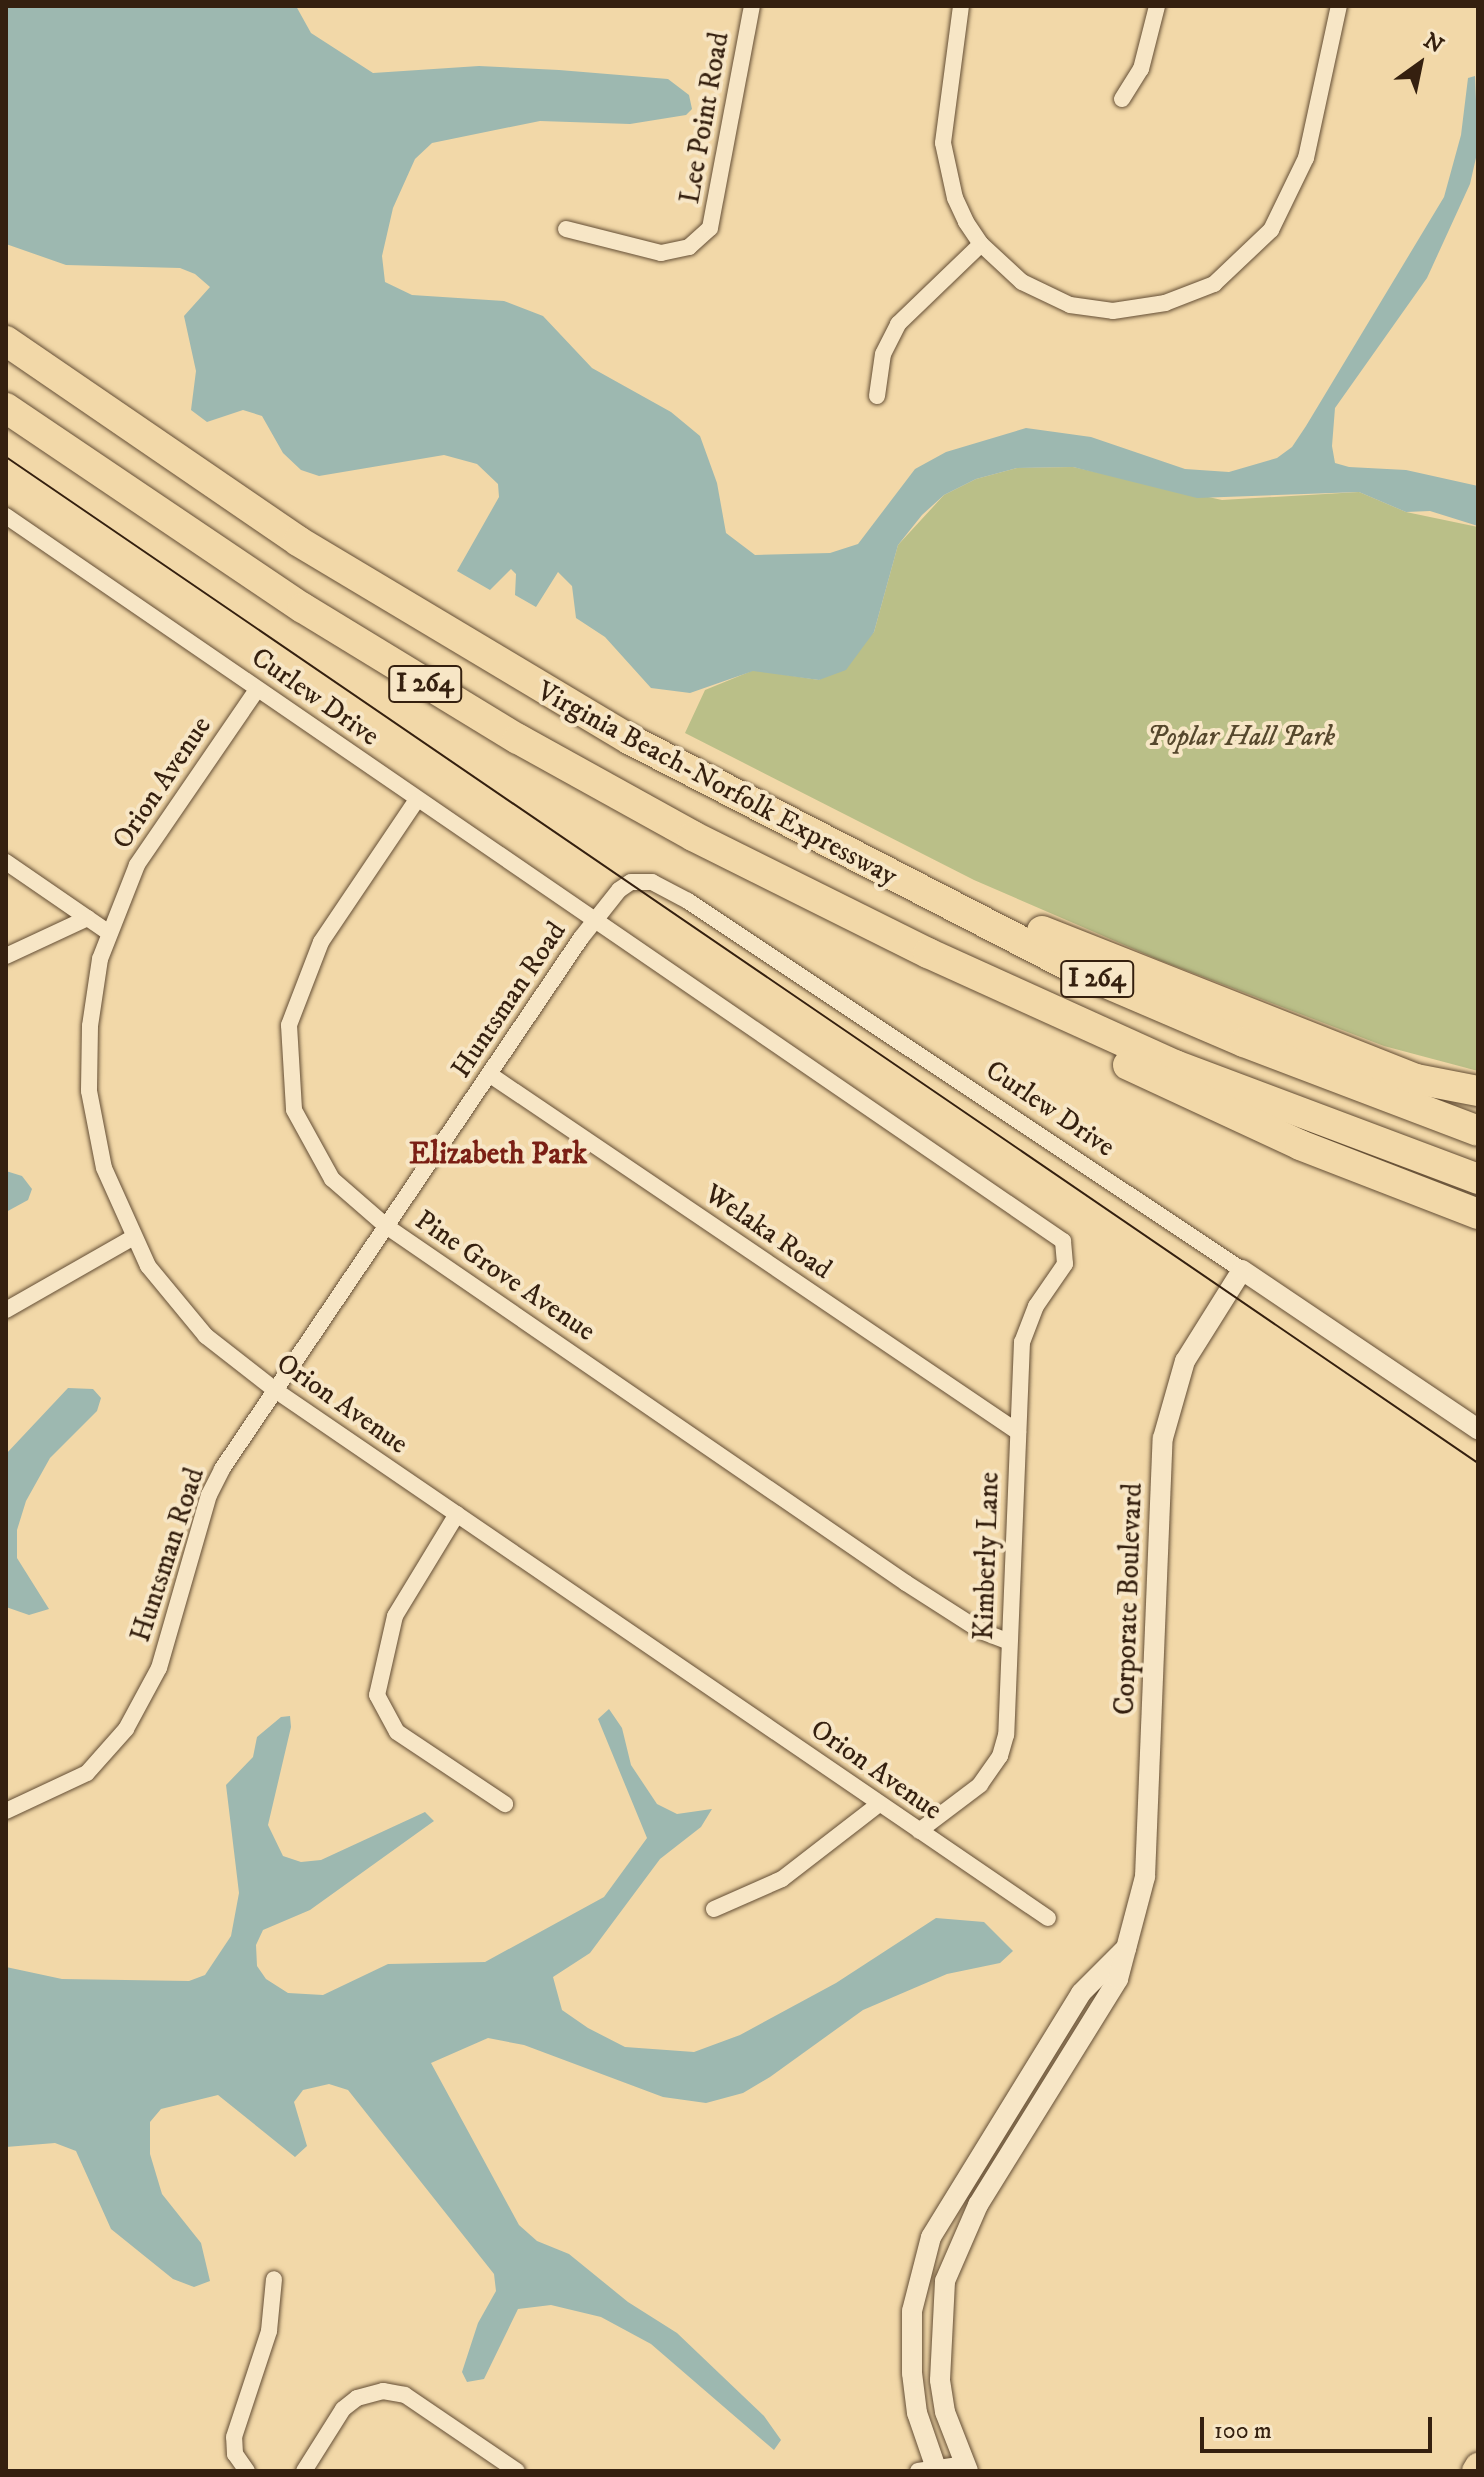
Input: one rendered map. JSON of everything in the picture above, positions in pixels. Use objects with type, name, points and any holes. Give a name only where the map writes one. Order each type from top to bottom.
[{"type":"highway","name":"Virginia Beach-Norfolk Expressway","points":[[6,341],[399,605],[549,695],[1083,973],[1244,1042],[1478,1131]]},
{"type":"highway","name":"Virginia Beach-Norfolk Expressway","points":[[6,408],[422,682],[693,836],[928,953],[1175,1065],[1478,1179]]},
{"type":"highway","points":[[731,792],[1200,998],[1416,1079],[1478,1091]]},
{"type":"highway","points":[[928,953],[1067,1035],[1152,1077],[1300,1145],[1478,1214]]},
{"type":"street","name":"Lee Point Road","points":[[566,229],[661,253],[689,247],[710,228],[752,6]]},
{"type":"street","points":[[961,6],[943,143],[955,198],[981,244],[1022,282],[1095,311],[1165,303],[1214,284],[1271,230],[1298,181],[1339,6]]},
{"type":"street","points":[[1122,99],[1141,69],[1157,6]]},
{"type":"street","points":[[877,396],[883,354],[898,324],[981,244]]},
{"type":"street","name":"Curlew Drive","points":[[6,516],[416,801],[1054,1232],[1067,1257]]},
{"type":"street","name":"Orion Avenue","points":[[256,691],[137,865],[108,932],[90,1026],[89,1091],[104,1168],[132,1238],[169,1298],[230,1357],[275,1390],[1048,1918]]},
{"type":"street","name":"Pine Grove Avenue","points":[[416,801],[306,971],[294,1005],[287,1053],[294,1110],[312,1151],[347,1196],[386,1226],[906,1583],[981,1631],[1009,1642]]},
{"type":"street","points":[[6,862],[108,932]]},
{"type":"street","name":"Curlew Drive","points":[[594,921],[631,882],[668,889],[1478,1429]]},
{"type":"street","points":[[6,956],[88,918]]},
{"type":"street","name":"Huntsman Road","points":[[6,1811],[87,1773],[126,1729],[159,1668],[209,1495],[275,1390],[594,921]]},
{"type":"street","name":"Welaka Road","points":[[489,1074],[1018,1432]]},
{"type":"street","points":[[6,1310],[132,1238]]},
{"type":"street","name":"Kimberly Lane","points":[[919,1831],[980,1785],[1000,1756],[1006,1735],[1018,1432],[1027,1323],[1067,1257]]},
{"type":"street","name":"Corporate Boulevard","points":[[966,2468],[940,2380],[945,2281],[978,2205],[1118,1979],[1149,1856],[1165,1426],[1185,1361],[1242,1270]]},
{"type":"street","points":[[457,1514],[395,1616],[377,1695],[397,1732],[505,1804]]},
{"type":"street","points":[[714,1909],[782,1879],[879,1804]]},
{"type":"street","points":[[966,2468],[930,2470],[917,2413],[911,2334],[919,2276],[931,2237],[1081,1993],[1126,1948]]},
{"type":"street","points":[[247,2471],[235,2454],[234,2437],[269,2331],[274,2279]]},
{"type":"street","points":[[304,2471],[343,2409],[357,2398],[383,2391],[405,2395],[517,2471]]},
{"type":"green space","name":"Poplar Hall Park","points":[[1073,467],[1222,500],[1359,492],[1406,512],[1478,527],[1478,1071],[1384,1046],[1159,960],[974,880],[685,733],[705,690],[754,670],[819,680],[874,632],[898,545],[944,495],[976,479],[1017,468]]},
{"type":"water","points":[[6,6],[296,6],[311,33],[373,73],[479,66],[668,79],[689,95],[692,109],[686,115],[630,124],[540,121],[432,143],[415,159],[393,208],[382,256],[385,282],[412,295],[504,301],[543,316],[592,368],[671,412],[700,436],[717,483],[726,533],[755,555],[830,553],[858,544],[915,469],[946,452],[1026,428],[1091,437],[1185,469],[1229,472],[1277,458],[1292,447],[1306,426],[1444,197],[1461,135],[1468,78],[1475,76],[1478,149],[1470,184],[1427,278],[1335,408],[1332,446],[1335,463],[1349,467],[1406,470],[1478,486],[1478,526],[1430,511],[1406,512],[1359,492],[1197,498],[1073,467],[1017,468],[976,479],[944,495],[922,515],[898,545],[874,632],[846,670],[819,680],[753,671],[690,693],[651,688],[605,637],[576,618],[572,586],[558,572],[536,607],[515,595],[516,574],[511,569],[490,590],[457,571],[499,497],[498,484],[477,464],[444,455],[319,476],[301,470],[283,453],[262,416],[243,410],[207,422],[191,410],[196,371],[184,316],[210,287],[195,274],[180,268],[66,265],[6,244]]},
{"type":"water","points":[[6,1171],[22,1176],[32,1189],[28,1200],[6,1212]]},
{"type":"water","points":[[68,1388],[93,1389],[101,1398],[97,1411],[50,1458],[26,1501],[17,1530],[17,1558],[49,1609],[29,1615],[6,1607],[6,1454]]},
{"type":"water","points":[[609,1709],[622,1728],[631,1765],[657,1804],[677,1814],[712,1809],[701,1827],[660,1859],[590,1953],[553,1977],[562,2010],[588,2028],[625,2047],[694,2052],[740,2035],[836,1983],[936,1918],[984,1922],[1013,1951],[1000,1963],[947,1974],[863,2010],[743,2093],[706,2103],[663,2097],[524,2045],[488,2038],[431,2063],[519,2225],[537,2241],[569,2254],[628,2302],[677,2333],[764,2416],[781,2440],[774,2450],[651,2344],[601,2317],[551,2305],[518,2309],[484,2379],[467,2382],[462,2372],[478,2323],[496,2291],[494,2274],[348,2090],[329,2084],[303,2090],[294,2102],[307,2146],[295,2157],[218,2095],[161,2109],[150,2122],[150,2154],[162,2194],[201,2243],[210,2281],[194,2287],[173,2279],[111,2229],[76,2151],[55,2143],[6,2147],[6,1967],[62,1979],[189,1981],[205,1975],[231,1936],[239,1893],[226,1785],[253,1757],[257,1737],[281,1717],[290,1716],[291,1727],[268,1825],[283,1856],[301,1862],[321,1860],[425,1812],[434,1821],[310,1910],[263,1930],[256,1945],[257,1966],[266,1979],[288,1993],[323,1995],[388,1964],[485,1962],[604,1897],[647,1838],[598,1719]]},
{"type":"tram line","points":[[6,457],[1478,1463]]},
{"type":"district","name":"Elizabeth Park","points":[[498,1155]]}]
